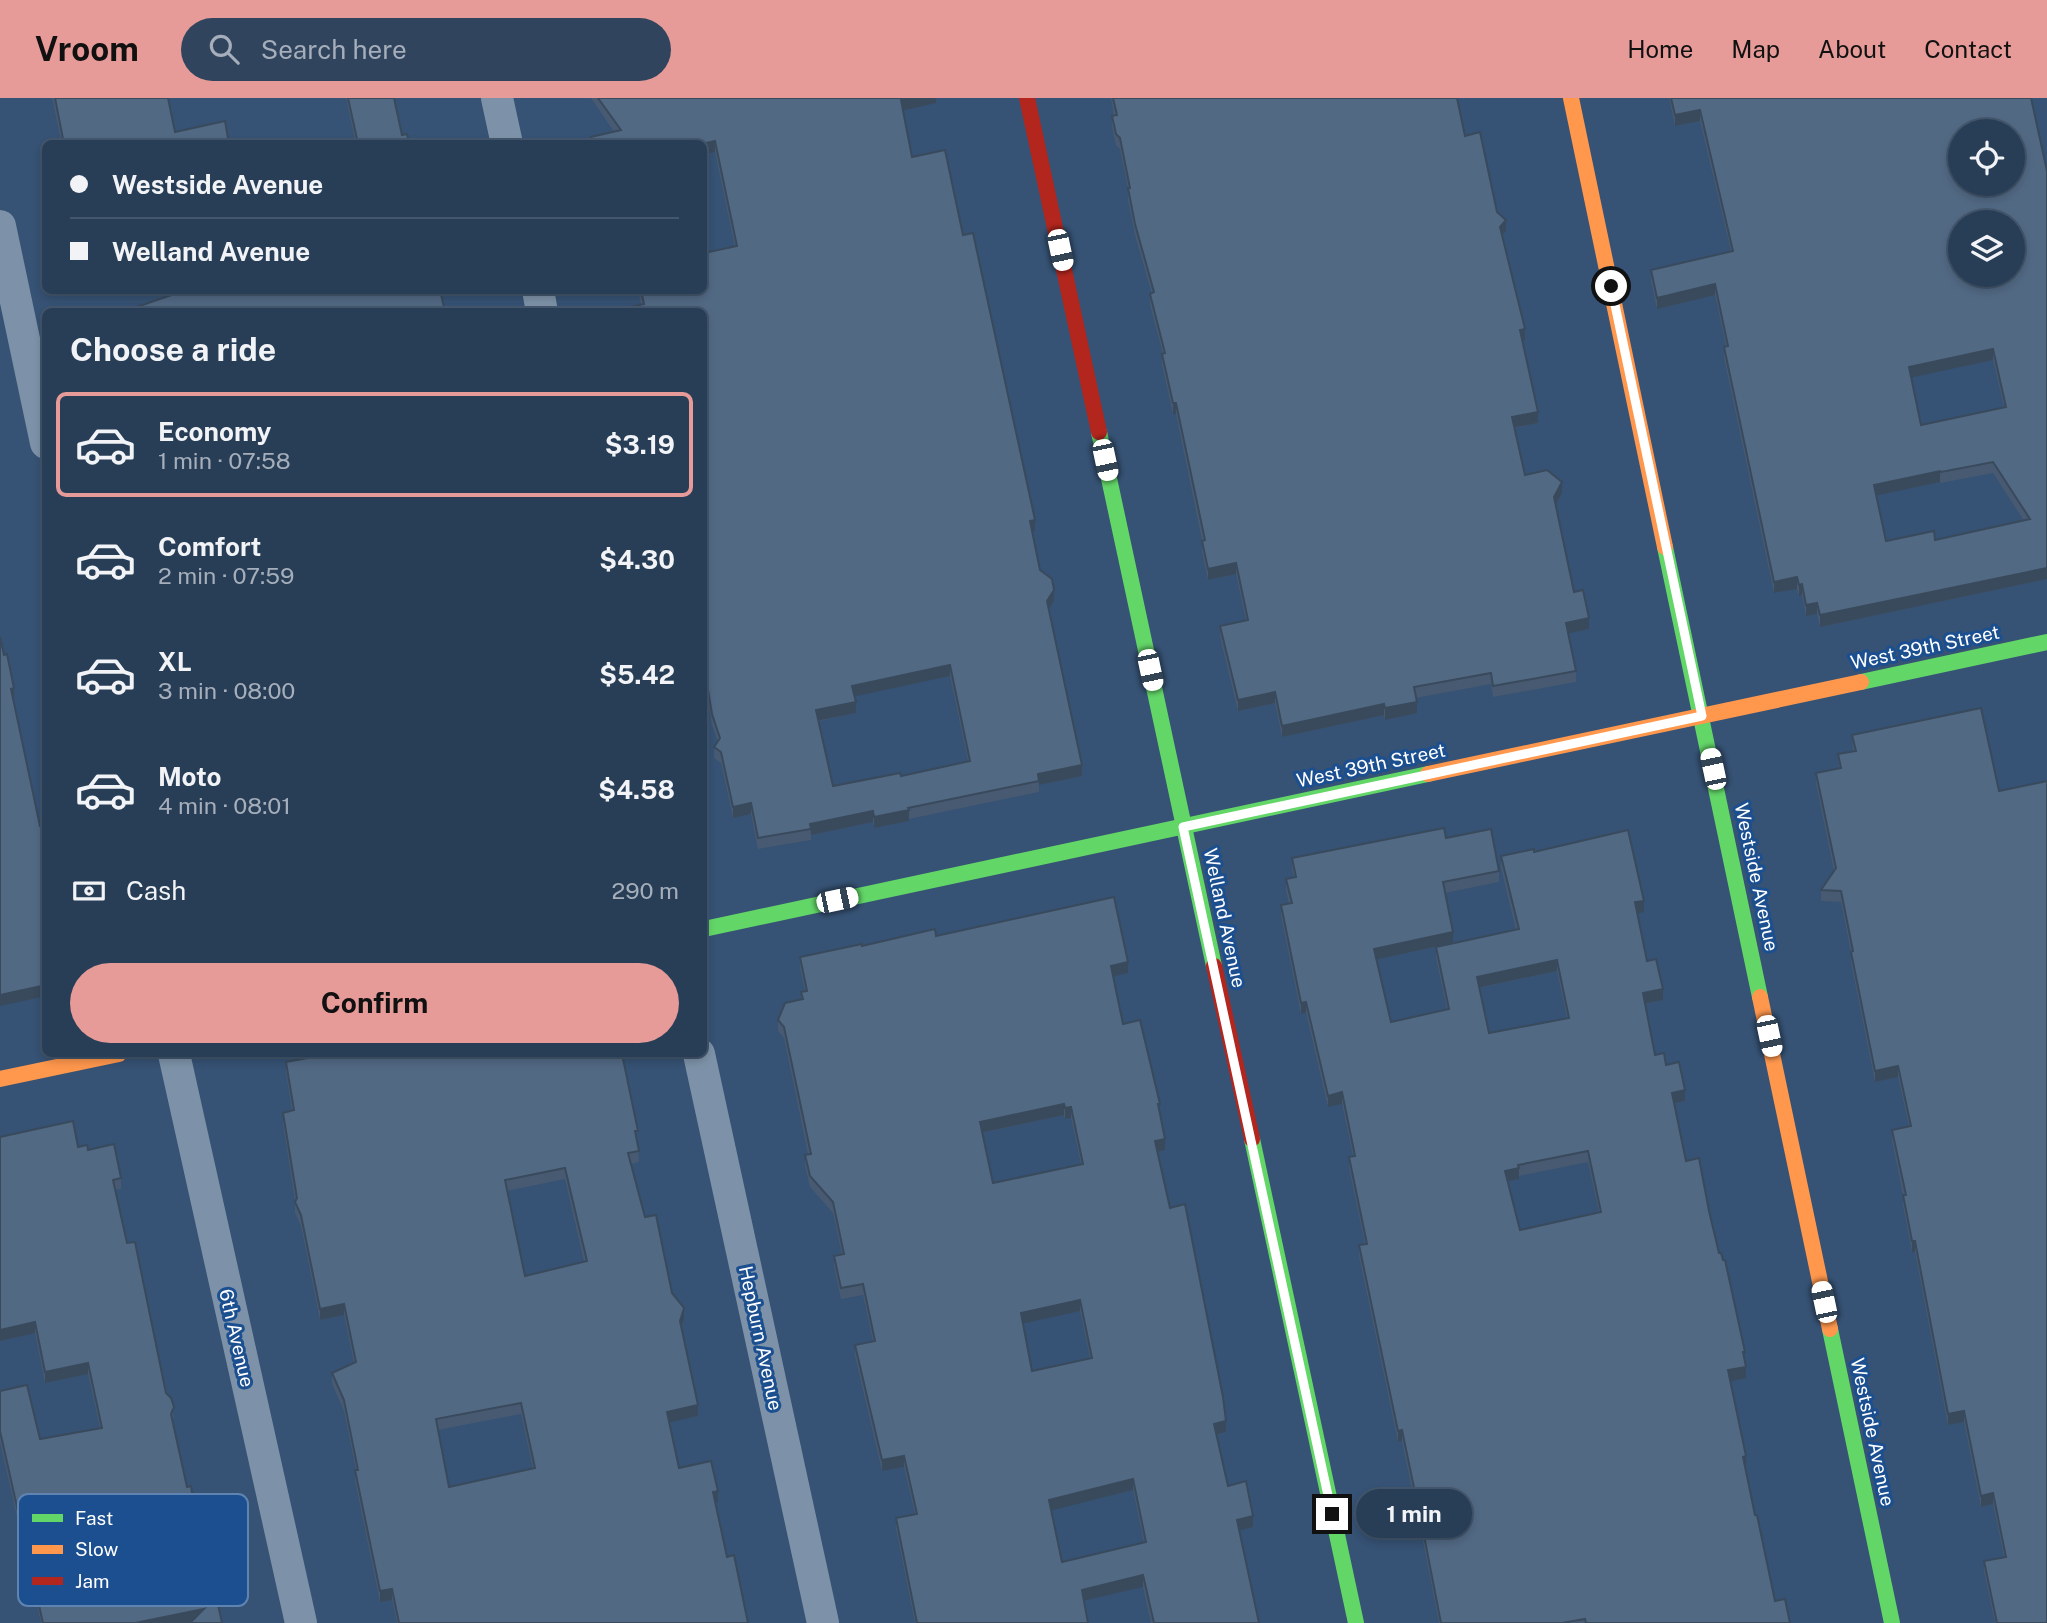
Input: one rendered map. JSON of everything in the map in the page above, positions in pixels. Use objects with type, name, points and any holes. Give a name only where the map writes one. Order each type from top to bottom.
[{"type":"street","points":[[497,98],[506,140]]},
{"type":"street","name":"Welland Avenue","points":[[1027,98],[1356,1623]]},
{"type":"street","name":"Westside Avenue","points":[[1571,98],[1892,1623]]},
{"type":"street","points":[[0,226],[42,424]]},
{"type":"street","name":"West 39th Street","points":[[707,928],[2047,642]]},
{"type":"street","points":[[0,1079],[105,1057]]},
{"type":"street","name":"6th Avenue","points":[[175,1057],[301,1623]]},
{"type":"street","name":"Hepburn Avenue","points":[[700,1057],[823,1623]]},
{"type":"building","points":[[55,98],[168,98],[175,132],[225,121],[228,140],[63,140]]},
{"type":"building","points":[[348,98],[394,98],[402,135],[407,134],[408,140],[353,140],[357,139]]},
{"type":"building","points":[[598,98],[909,98],[901,100],[912,157],[945,150],[963,235],[973,233],[1035,520],[1030,521],[1040,570],[1052,579],[1054,590],[1047,601],[1082,765],[1038,774],[1039,781],[874,817],[873,811],[810,824],[811,829],[758,838],[751,803],[733,807],[721,752],[714,747],[720,738],[712,714],[707,683],[707,308],[626,308],[644,304],[642,294],[707,294],[707,252],[737,246],[715,141],[592,140],[591,137],[621,130]],"holes":[[[950,665],[970,761],[901,776],[900,773],[833,786],[816,710],[856,702],[852,686]]]},
{"type":"building","points":[[1113,98],[1457,98],[1465,136],[1480,132],[1497,212],[1506,220],[1500,227],[1525,329],[1520,330],[1538,412],[1512,417],[1525,475],[1547,470],[1562,482],[1554,497],[1574,592],[1583,590],[1589,618],[1566,623],[1576,671],[1493,686],[1491,673],[1414,687],[1417,702],[1385,708],[1384,704],[1282,726],[1275,692],[1238,700],[1220,626],[1248,620],[1236,563],[1208,569],[1202,541],[1205,540],[1150,294],[1154,292],[1135,224],[1120,138],[1116,134],[1112,116],[1117,115]]},
{"type":"building","points":[[1671,98],[2031,98],[2047,171],[2047,568],[1820,615],[1817,603],[1806,605],[1802,584],[1799,585],[1797,577],[1774,582],[1724,347],[1728,346],[1715,284],[1657,298],[1651,270],[1733,251],[1700,110],[1675,115]],"holes":[[[1993,349],[2006,407],[1921,425],[1909,367]],[[1993,462],[2030,519],[1935,540],[1934,531],[1886,541],[1874,485]]]},
{"type":"building","points":[[174,294],[441,294],[444,308],[134,308]]},
{"type":"building","points":[[0,637],[4,655],[7,654],[14,688],[11,689],[42,826],[42,986],[0,995]]},
{"type":"building","points":[[1981,708],[1999,791],[2047,781],[2047,1623],[1997,1623],[1984,1561],[2006,1557],[1993,1493],[1981,1496],[1964,1411],[1948,1414],[1892,1130],[1911,1126],[1898,1066],[1875,1071],[1841,891],[1821,890],[1836,868],[1816,773],[1841,768],[1838,754],[1856,751],[1852,735]]},
{"type":"building","points":[[1444,828],[1446,838],[1491,829],[1499,871],[1443,882],[1453,932],[1374,949],[1391,1022],[1449,1009],[1436,947],[1519,929],[1501,856],[1534,849],[1534,852],[1628,830],[1644,901],[1635,902],[1647,961],[1656,959],[1663,989],[1643,993],[1655,1055],[1664,1053],[1666,1065],[1679,1062],[1685,1090],[1672,1093],[1686,1161],[1699,1158],[1709,1211],[1719,1253],[1725,1260],[1745,1352],[1746,1367],[1728,1370],[1746,1456],[1743,1457],[1775,1601],[1785,1599],[1790,1623],[1586,1623],[1585,1619],[1562,1623],[1441,1623],[1420,1515],[1412,1510],[1417,1502],[1402,1430],[1398,1431],[1359,1245],[1367,1244],[1349,1157],[1355,1156],[1342,1092],[1328,1096],[1306,1002],[1301,1003],[1281,905],[1292,903],[1286,879],[1296,877],[1292,858]],"holes":[[[1557,960],[1569,1018],[1489,1033],[1477,977]],[[1588,1151],[1601,1212],[1520,1230],[1505,1171],[1519,1168],[1518,1165]]]},
{"type":"building","points":[[1114,897],[1128,962],[1111,966],[1123,1024],[1140,1020],[1160,1104],[1165,1139],[1155,1141],[1170,1208],[1185,1204],[1223,1397],[1226,1421],[1214,1424],[1228,1486],[1246,1481],[1253,1516],[1237,1520],[1259,1623],[1154,1623],[1143,1575],[1082,1590],[1088,1623],[917,1623],[896,1518],[917,1514],[904,1456],[882,1460],[855,1345],[875,1341],[863,1284],[841,1288],[834,1256],[844,1254],[833,1202],[810,1176],[805,1155],[811,1154],[784,1027],[778,1020],[785,1003],[803,999],[801,992],[807,991],[800,957],[935,929],[936,936]],"holes":[[[1064,1104],[1065,1108],[1071,1107],[1083,1164],[993,1183],[980,1122]],[[1080,1300],[1092,1358],[1032,1371],[1021,1313]],[[1133,1479],[1146,1542],[1062,1562],[1049,1500]]]},
{"type":"building","points":[[313,1057],[623,1057],[638,1131],[635,1131],[639,1151],[628,1153],[645,1217],[656,1215],[672,1293],[684,1308],[680,1321],[698,1405],[667,1412],[679,1468],[711,1461],[718,1491],[713,1492],[727,1557],[734,1555],[748,1623],[399,1623],[392,1589],[380,1591],[355,1470],[358,1470],[344,1400],[332,1373],[356,1362],[344,1304],[320,1309],[301,1215],[295,1202],[297,1198],[283,1113],[294,1110],[286,1062]],"holes":[[[565,1168],[587,1261],[525,1276],[505,1180]],[[521,1403],[535,1468],[449,1487],[436,1419]]]},
{"type":"building","points":[[73,1121],[78,1147],[87,1145],[88,1150],[114,1144],[121,1178],[113,1180],[127,1243],[135,1242],[166,1393],[174,1407],[171,1414],[187,1487],[191,1486],[194,1494],[18,1494],[18,1511],[0,1431],[0,1391],[27,1385],[40,1439],[102,1428],[88,1363],[45,1372],[35,1322],[0,1330],[0,1137]]},
{"type":"building","points":[[39,1606],[218,1606],[222,1623],[190,1623],[204,1609],[135,1623],[43,1623]]},
{"type":"traffic: fast","points":[[1099,432],[1214,966]]},
{"type":"traffic: fast","points":[[1665,547],[1760,997]]},
{"type":"traffic: fast","points":[[1861,682],[2047,642]]},
{"type":"traffic: fast","points":[[707,928],[1428,774]]},
{"type":"traffic: fast","points":[[1252,1139],[1356,1623]]},
{"type":"traffic: fast","points":[[1830,1329],[1892,1623]]},
{"type":"traffic: slow","points":[[1571,98],[1665,547]]},
{"type":"traffic: slow","points":[[1428,774],[1861,682]]},
{"type":"traffic: slow","points":[[1760,997],[1830,1329]]},
{"type":"traffic: slow","points":[[0,1079],[105,1057]]},
{"type":"traffic: jam","points":[[1027,98],[1099,432]]},
{"type":"traffic: jam","points":[[1214,966],[1252,1139]]},
{"type":"route","points":[[1332,1514],[1183,827],[1702,716],[1611,286]]}]
